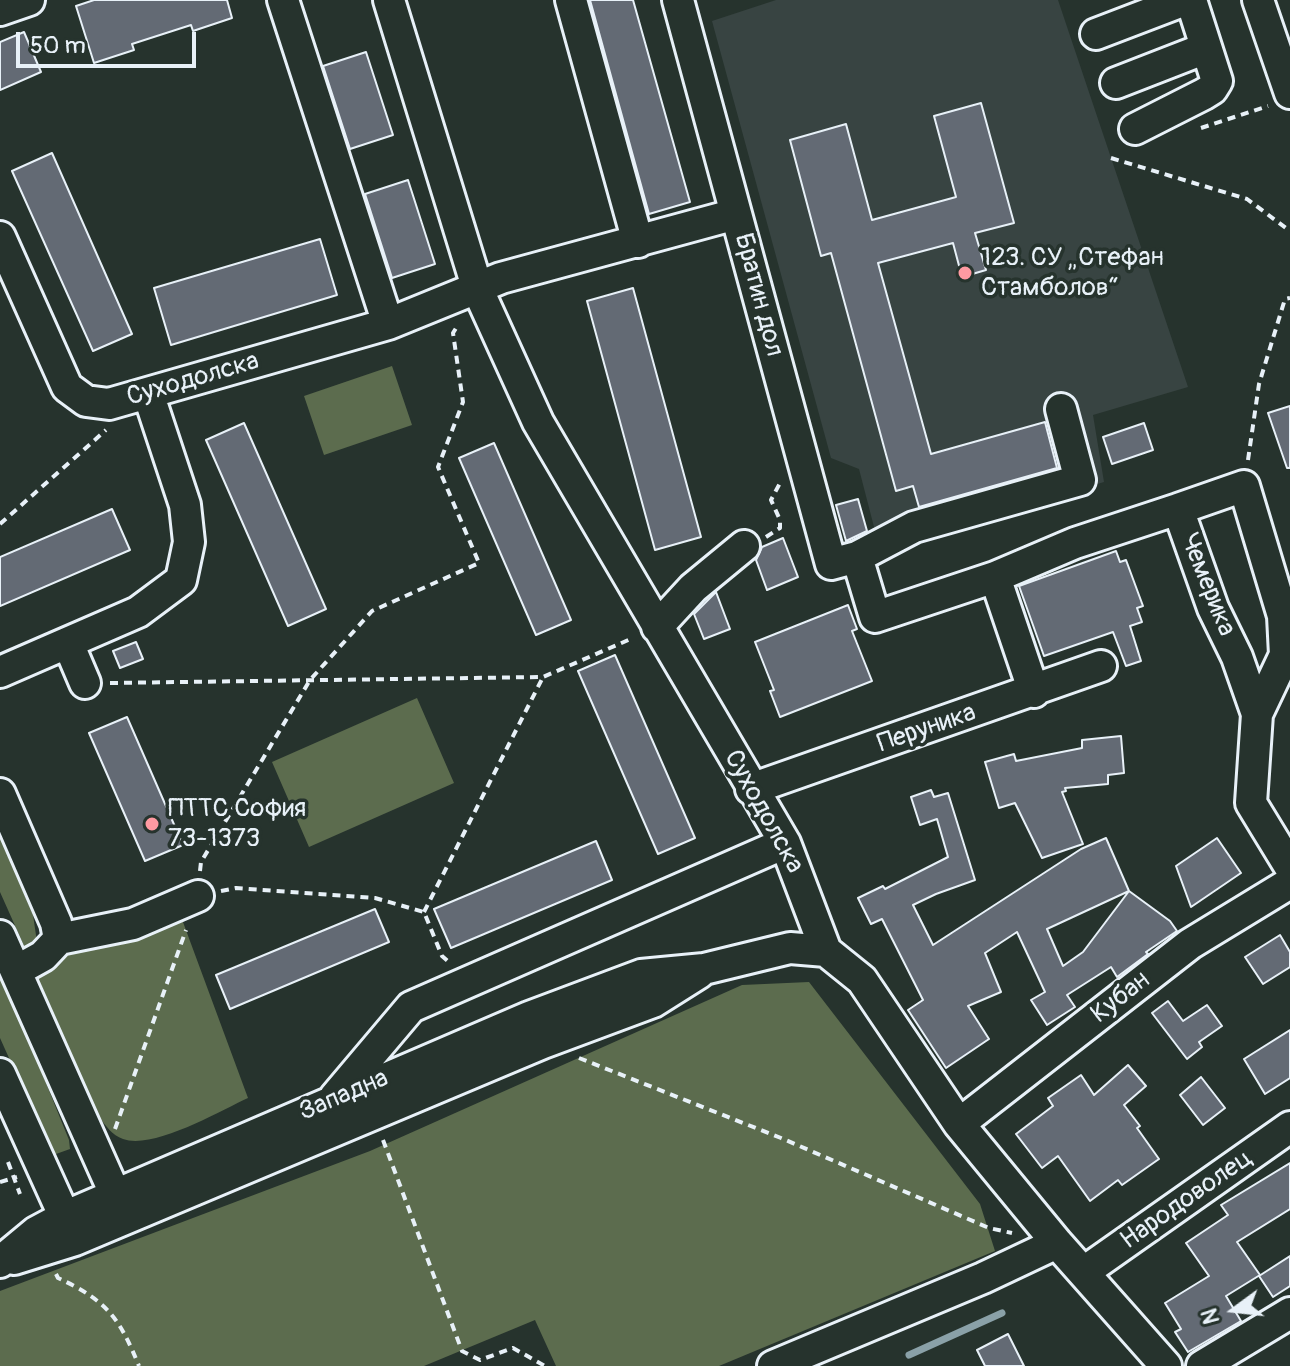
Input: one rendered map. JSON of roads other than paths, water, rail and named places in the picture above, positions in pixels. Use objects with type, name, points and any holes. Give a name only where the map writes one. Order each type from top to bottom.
[{"type":"street","points":[[0,10],[29,0]]},
{"type":"street","points":[[283,0],[388,324]]},
{"type":"street","name":"Суходолска","points":[[389,0],[478,290],[538,422],[785,843],[826,951]]},
{"type":"street","points":[[571,0],[638,242]]},
{"type":"street","points":[[1096,34],[1185,0]]},
{"type":"street","points":[[1135,129],[1212,89],[1217,81],[1191,0]]},
{"type":"street","points":[[1258,0],[1290,93]]},
{"type":"street","name":"Братин дол","points":[[681,1],[801,456],[844,561]]},
{"type":"street","points":[[1116,83],[1206,48]]},
{"type":"street","points":[[478,290],[501,278],[736,214]]},
{"type":"street","name":"Суходолска","points":[[0,237],[67,387],[86,401],[109,404],[388,324],[478,290]]},
{"type":"street","points":[[0,672],[138,612],[181,580],[189,542],[185,505],[148,393]]},
{"type":"street","points":[[844,561],[914,527],[1080,480],[1061,409]]},
{"type":"street","points":[[1178,509],[1244,486],[1287,615],[1285,655],[1257,714]]},
{"type":"street","name":"Чемерика","points":[[844,561],[875,617],[995,577],[1075,543],[1178,509],[1213,608],[1237,657],[1257,714],[1251,803],[1290,867]]},
{"type":"street","points":[[657,627],[693,588],[744,546]]},
{"type":"street","points":[[995,577],[1034,692]]},
{"type":"street","points":[[68,643],[85,683]]},
{"type":"street","name":"Перуника","points":[[751,789],[1101,666]]},
{"type":"street","points":[[0,794],[56,923],[59,939]]},
{"type":"street","points":[[331,1102],[411,1007],[785,843]]},
{"type":"street","name":"Кубан","points":[[959,1124],[1190,944],[1290,883]]},
{"type":"street","points":[[16,971],[43,956],[59,939],[133,924],[198,896]]},
{"type":"street","points":[[0,936],[121,1207]]},
{"type":"street","name":"Западна","points":[[0,1262],[121,1207],[331,1102],[529,1017],[641,975],[704,969],[790,948],[826,951]]},
{"type":"street","points":[[826,951],[862,980],[959,1124],[1057,1243],[1166,1366]]},
{"type":"street","name":"Западна","points":[[121,1207],[374,1115],[543,1043],[653,1002],[704,969]]},
{"type":"street","points":[[0,1074],[70,1229]]},
{"type":"street","name":"Народоволец","points":[[1084,1272],[1290,1127]]},
{"type":"street","points":[[773,1366],[983,1278],[1057,1243]]},
{"type":"street","points":[[1202,1366],[1290,1313]]},
{"type":"waterway","points":[[909,1355],[1002,1313]]},
{"type":"place","name":"123. СУ „Стефан Стамболов“","points":[[965,273]]},
{"type":"place","name":"ПТТС София 73-1373","points":[[152,824]]}]
